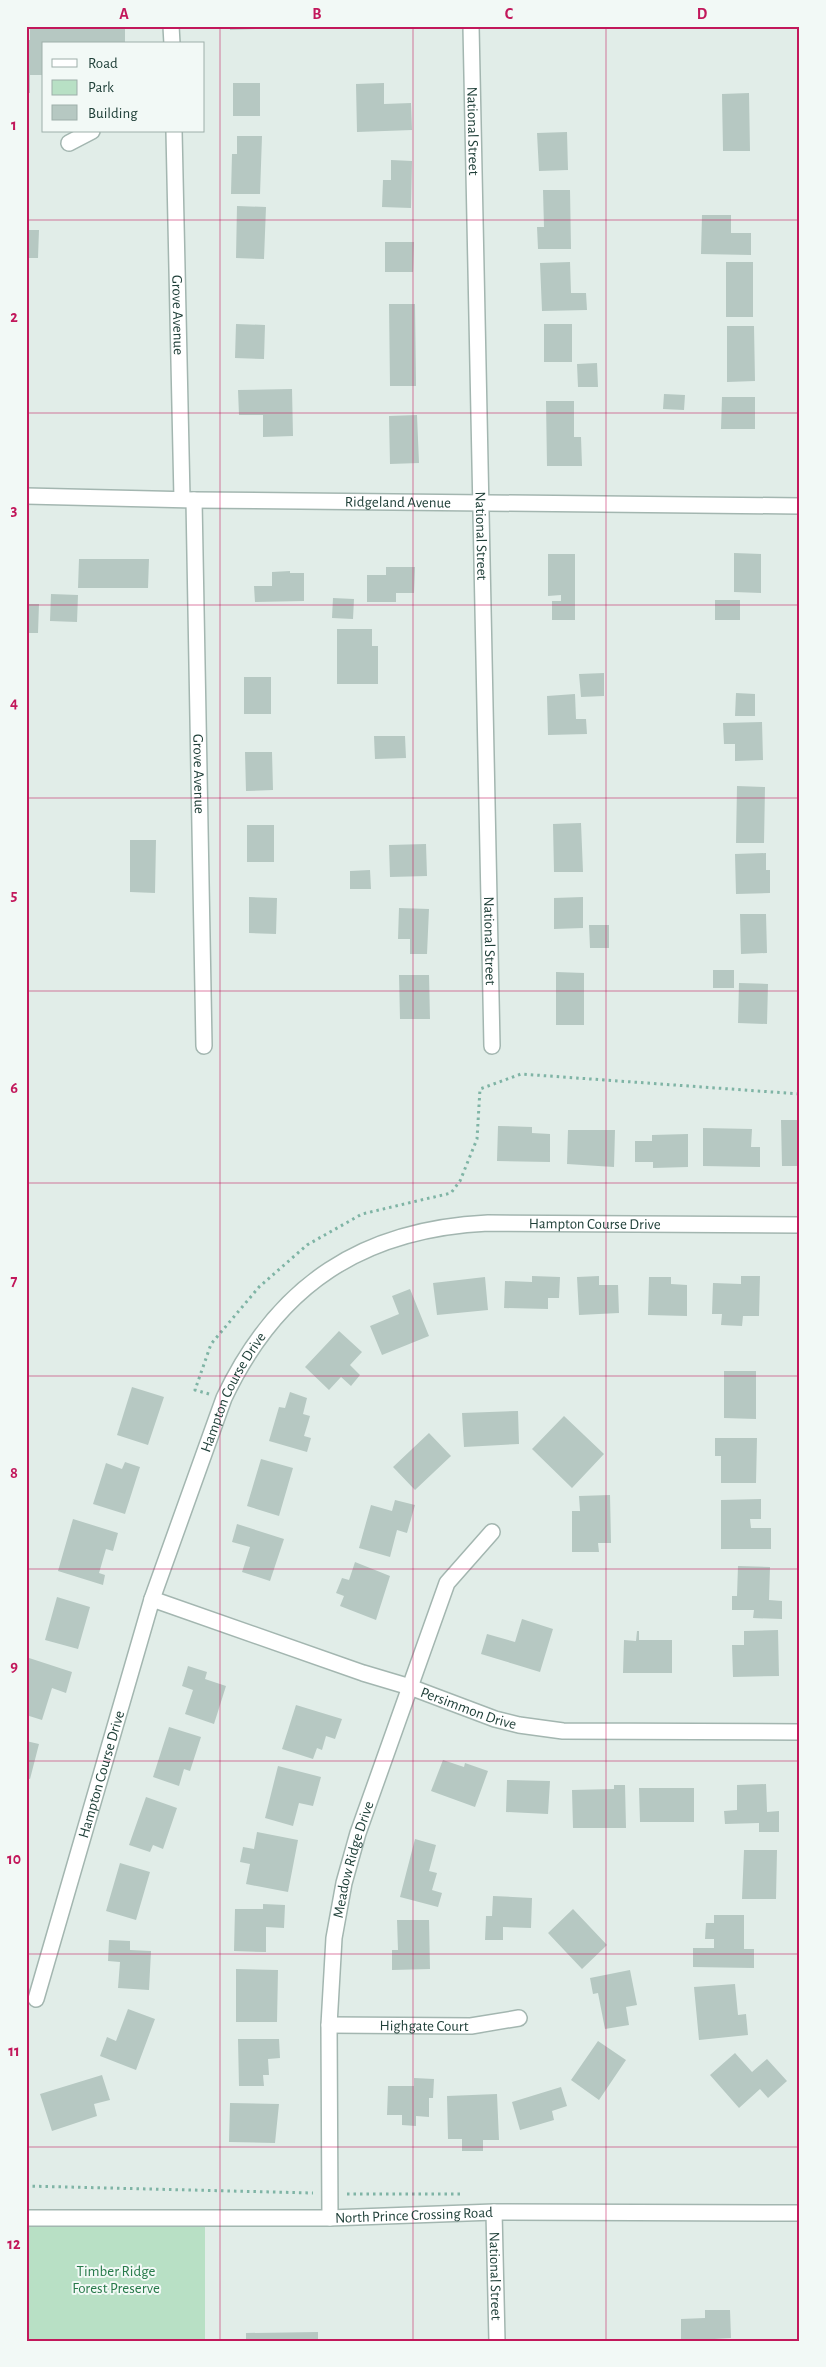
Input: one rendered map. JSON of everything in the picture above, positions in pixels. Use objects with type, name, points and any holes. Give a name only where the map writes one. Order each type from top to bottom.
[{"type":"street","points":[[172,26],[172,42]]},
{"type":"street","name":"National Street","points":[[471,26],[479,503],[492,1046]]},
{"type":"street","points":[[69,143],[90,132]]},
{"type":"street","name":"Grove Avenue","points":[[174,132],[188,499],[204,1046]]},
{"type":"street","name":"Ridgeland Avenue","points":[[26,496],[800,506]]},
{"type":"street","name":"Hampton Course Drive","points":[[36,1999],[152,1599],[224,1398],[235,1374],[253,1345],[281,1309],[315,1281],[353,1256],[394,1238],[452,1224],[800,1225]]},
{"type":"street","name":"Meadow Ridge Drive","points":[[330,2218],[329,2025],[334,1938],[344,1883],[358,1834],[446,1583],[492,1532]]},
{"type":"street","name":"Persimmon Drive","points":[[152,1599],[363,1673],[410,1687],[496,1719],[539,1729],[563,1731],[800,1732]]},
{"type":"street","name":"Highgate Court","points":[[329,2025],[471,2026],[519,2018]]},
{"type":"street","name":"National Street","points":[[494,2212],[497,2341]]},
{"type":"street","name":"North Prince Crossing Road","points":[[26,2218],[330,2218],[494,2212],[800,2213]]},
{"type":"path","points":[[224,1398],[195,1390],[211,1344],[259,1287],[307,1245],[362,1214],[451,1193],[460,1181],[477,1139],[480,1089],[521,1074],[800,1094]]},
{"type":"path","points":[[26,2186],[330,2194],[470,2194]]},
{"type":"green space","name":"Timber Ridge Forest Preserve","points":[[26,2218],[205,2218],[205,2341],[26,2341]]},
{"type":"building","points":[[30,26],[125,27],[125,42],[42,42],[42,75],[30,75],[30,93],[26,93],[26,40],[30,40]]},
{"type":"building","points":[[230,26],[256,26],[256,29],[230,30]]},
{"type":"building","points":[[233,83],[260,83],[260,116],[233,116]]},
{"type":"building","points":[[384,83],[384,104],[411,103],[412,130],[357,132],[356,84]]},
{"type":"building","points":[[749,93],[750,151],[723,151],[722,94]]},
{"type":"building","points":[[567,132],[568,170],[539,171],[537,133]]},
{"type":"building","points":[[237,136],[262,136],[260,194],[231,194],[232,154],[237,154]]},
{"type":"building","points":[[391,160],[412,161],[411,208],[382,207],[383,180],[391,180]]},
{"type":"building","points":[[543,190],[570,190],[571,249],[538,249],[537,227],[544,227]]},
{"type":"building","points":[[237,206],[266,207],[264,259],[236,258]]},
{"type":"building","points":[[702,215],[731,215],[731,233],[751,233],[751,255],[701,254]]},
{"type":"building","points":[[26,230],[39,230],[38,258],[26,258]]},
{"type":"building","points":[[385,242],[414,242],[413,272],[385,272]]},
{"type":"building","points":[[570,262],[571,293],[586,293],[587,310],[542,311],[540,263]]},
{"type":"building","points":[[726,262],[753,262],[753,317],[726,317]]},
{"type":"building","points":[[389,304],[415,304],[416,386],[390,386]]},
{"type":"building","points":[[236,324],[265,325],[264,359],[235,358]]},
{"type":"building","points":[[544,324],[572,324],[572,362],[544,362]]},
{"type":"building","points":[[727,326],[754,326],[755,381],[727,382]]},
{"type":"building","points":[[597,363],[598,387],[578,387],[577,364]]},
{"type":"building","points":[[292,389],[293,436],[263,437],[263,415],[239,415],[238,390]]},
{"type":"building","points":[[664,394],[685,395],[684,410],[663,409]]},
{"type":"building","points":[[722,397],[755,397],[755,429],[721,429]]},
{"type":"building","points":[[546,401],[574,401],[574,437],[581,437],[582,466],[547,466]]},
{"type":"building","points":[[417,415],[419,463],[390,464],[389,416]]},
{"type":"building","points":[[734,553],[761,554],[761,593],[734,592]]},
{"type":"building","points":[[548,554],[575,554],[575,620],[552,620],[552,601],[561,601],[561,595],[548,596]]},
{"type":"building","points":[[79,559],[149,559],[148,588],[78,588]]},
{"type":"building","points":[[386,567],[415,567],[414,593],[396,593],[396,602],[367,602],[367,575],[386,575]]},
{"type":"building","points":[[290,571],[290,573],[304,573],[304,601],[255,602],[254,586],[272,586],[272,572]]},
{"type":"building","points":[[51,594],[78,595],[77,622],[50,621]]},
{"type":"building","points":[[333,598],[354,599],[353,619],[332,618]]},
{"type":"building","points":[[715,600],[740,600],[740,620],[715,620]]},
{"type":"building","points":[[26,604],[39,604],[38,633],[26,633]]},
{"type":"building","points":[[337,629],[372,629],[372,646],[378,646],[378,684],[337,684]]},
{"type":"building","points":[[604,673],[604,696],[581,697],[579,674]]},
{"type":"building","points":[[244,677],[271,677],[271,714],[244,714]]},
{"type":"building","points":[[736,693],[755,694],[755,716],[735,716]]},
{"type":"building","points":[[575,694],[576,719],[586,719],[587,734],[548,735],[547,696]]},
{"type":"building","points":[[762,722],[763,760],[735,761],[735,744],[724,744],[723,723]]},
{"type":"building","points":[[374,736],[405,736],[406,758],[375,759]]},
{"type":"building","points":[[245,752],[272,752],[273,790],[246,791]]},
{"type":"building","points":[[737,786],[765,787],[764,843],[736,843]]},
{"type":"building","points":[[581,823],[583,872],[554,872],[553,824]]},
{"type":"building","points":[[247,825],[274,825],[274,862],[247,862]]},
{"type":"building","points":[[130,840],[156,840],[155,893],[130,892]]},
{"type":"building","points":[[426,844],[427,876],[390,877],[389,845]]},
{"type":"building","points":[[766,853],[766,870],[770,870],[770,893],[736,894],[735,854]]},
{"type":"building","points":[[370,870],[371,889],[350,889],[350,871]]},
{"type":"building","points":[[249,897],[277,898],[276,934],[249,933]]},
{"type":"building","points":[[583,897],[583,928],[554,929],[554,898]]},
{"type":"building","points":[[399,908],[429,909],[427,954],[410,954],[410,939],[398,939]]},
{"type":"building","points":[[740,914],[766,914],[767,953],[741,954]]},
{"type":"building","points":[[589,925],[609,925],[609,948],[590,948]]},
{"type":"building","points":[[713,970],[734,970],[734,988],[713,988]]},
{"type":"building","points":[[556,972],[584,973],[584,1025],[556,1025]]},
{"type":"building","points":[[399,975],[429,975],[430,1019],[400,1019]]},
{"type":"building","points":[[739,983],[768,984],[767,1024],[738,1023]]},
{"type":"building","points":[[781,1120],[800,1120],[800,1166],[782,1166]]},
{"type":"building","points":[[498,1126],[532,1127],[532,1133],[550,1134],[550,1162],[497,1161]]},
{"type":"building","points":[[703,1128],[752,1129],[751,1147],[760,1147],[760,1167],[703,1166]]},
{"type":"building","points":[[568,1130],[615,1130],[614,1167],[567,1164]]},
{"type":"building","points":[[688,1134],[688,1167],[653,1168],[653,1162],[635,1162],[635,1141],[652,1141],[652,1135]]},
{"type":"building","points":[[532,1276],[560,1277],[559,1298],[548,1298],[548,1309],[504,1308],[505,1281],[532,1282]]},
{"type":"building","points":[[599,1276],[599,1285],[618,1285],[619,1313],[579,1315],[577,1277]]},
{"type":"building","points":[[741,1276],[760,1276],[759,1316],[743,1316],[742,1326],[721,1325],[722,1314],[712,1314],[713,1283],[741,1284]]},
{"type":"building","points":[[485,1277],[488,1310],[437,1315],[433,1283]]},
{"type":"building","points":[[649,1277],[671,1277],[671,1284],[687,1285],[687,1316],[648,1315]]},
{"type":"building","points":[[410,1289],[429,1336],[382,1355],[370,1326],[399,1314],[392,1296]]},
{"type":"building","points":[[339,1331],[362,1352],[350,1365],[360,1375],[351,1386],[341,1377],[329,1390],[305,1367]]},
{"type":"building","points":[[724,1371],[756,1371],[756,1419],[724,1418]]},
{"type":"building","points":[[132,1387],[164,1397],[148,1445],[117,1435]]},
{"type":"building","points":[[290,1392],[307,1398],[303,1414],[310,1416],[304,1436],[311,1438],[307,1452],[269,1441],[279,1407],[285,1408]]},
{"type":"building","points":[[518,1411],[519,1444],[464,1447],[462,1413]]},
{"type":"building","points":[[564,1416],[604,1454],[572,1488],[532,1449]]},
{"type":"building","points":[[429,1433],[451,1456],[415,1490],[393,1467]]},
{"type":"building","points":[[715,1438],[757,1438],[756,1483],[721,1483],[721,1456],[715,1456]]},
{"type":"building","points":[[261,1459],[293,1468],[279,1516],[247,1506]]},
{"type":"building","points":[[125,1462],[140,1467],[125,1514],[93,1504],[106,1463],[122,1469]]},
{"type":"building","points":[[610,1495],[611,1543],[598,1543],[599,1552],[572,1552],[572,1511],[580,1511],[579,1496]]},
{"type":"building","points":[[761,1499],[761,1519],[750,1519],[751,1528],[771,1528],[771,1549],[721,1549],[721,1500]]},
{"type":"building","points":[[395,1500],[415,1505],[407,1533],[397,1530],[390,1557],[359,1548],[371,1505],[392,1511]]},
{"type":"building","points":[[73,1519],[118,1533],[113,1551],[106,1549],[99,1573],[105,1575],[103,1585],[58,1571]]},
{"type":"building","points":[[237,1524],[284,1539],[270,1581],[242,1572],[250,1547],[232,1542]]},
{"type":"building","points":[[355,1562],[390,1576],[376,1620],[340,1606],[344,1596],[336,1593],[342,1578],[349,1580]]},
{"type":"building","points":[[738,1566],[770,1567],[769,1600],[782,1601],[782,1619],[753,1618],[754,1610],[732,1610],[732,1596],[737,1596]]},
{"type":"building","points":[[57,1597],[90,1607],[78,1649],[45,1640]]},
{"type":"building","points":[[522,1619],[553,1629],[540,1672],[481,1654],[487,1634],[515,1642]]},
{"type":"building","points":[[778,1630],[779,1676],[733,1677],[732,1645],[744,1645],[744,1631]]},
{"type":"building","points":[[637,1631],[639,1631],[639,1640],[672,1640],[672,1673],[623,1673],[624,1640],[636,1641]]},
{"type":"building","points":[[26,1657],[72,1672],[66,1693],[52,1688],[42,1720],[26,1715]]},
{"type":"building","points":[[188,1666],[207,1672],[205,1679],[226,1686],[214,1724],[185,1714],[193,1690],[182,1686]]},
{"type":"building","points":[[296,1705],[342,1719],[335,1739],[326,1736],[322,1750],[317,1748],[313,1759],[282,1749]]},
{"type":"building","points":[[169,1727],[201,1737],[190,1771],[184,1769],[179,1786],[153,1777]]},
{"type":"building","points":[[26,1741],[39,1744],[30,1779],[26,1778]]},
{"type":"building","points":[[443,1760],[464,1767],[465,1763],[488,1771],[475,1807],[431,1791]]},
{"type":"building","points":[[278,1766],[321,1777],[313,1806],[299,1803],[293,1826],[265,1818]]},
{"type":"building","points":[[507,1780],[550,1781],[548,1814],[506,1812]]},
{"type":"building","points":[[766,1784],[767,1812],[779,1811],[779,1832],[759,1832],[759,1823],[725,1824],[724,1811],[737,1810],[737,1785]]},
{"type":"building","points":[[614,1785],[625,1785],[626,1828],[573,1828],[572,1790],[614,1789]]},
{"type":"building","points":[[639,1788],[694,1788],[694,1822],[640,1822]]},
{"type":"building","points":[[146,1797],[177,1808],[163,1849],[153,1845],[150,1852],[129,1845]]},
{"type":"building","points":[[257,1832],[298,1840],[288,1892],[246,1884],[250,1864],[240,1862],[243,1847],[254,1849]]},
{"type":"building","points":[[415,1839],[436,1845],[429,1871],[437,1873],[432,1890],[442,1893],[438,1907],[400,1897]]},
{"type":"building","points":[[744,1850],[777,1850],[776,1899],[742,1899]]},
{"type":"building","points":[[120,1863],[150,1872],[136,1920],[106,1911]]},
{"type":"building","points":[[493,1896],[532,1898],[531,1928],[503,1927],[503,1940],[485,1940],[486,1916],[492,1916]]},
{"type":"building","points":[[263,1904],[285,1905],[284,1928],[266,1927],[266,1952],[234,1951],[235,1909],[263,1909]]},
{"type":"building","points":[[573,1909],[607,1945],[582,1969],[548,1933]]},
{"type":"building","points":[[714,1915],[744,1915],[744,1949],[754,1949],[754,1968],[693,1967],[693,1948],[714,1948],[714,1939],[705,1939],[706,1923],[714,1923]]},
{"type":"building","points":[[397,1920],[429,1920],[430,1969],[392,1970],[392,1950],[398,1950]]},
{"type":"building","points":[[109,1940],[130,1941],[130,1950],[151,1951],[149,1990],[118,1988],[120,1962],[108,1961]]},
{"type":"building","points":[[236,1969],[278,1970],[277,2022],[236,2022]]},
{"type":"building","points":[[630,1970],[637,2005],[626,2007],[629,2025],[605,2029],[598,1993],[593,1994],[590,1978]]},
{"type":"building","points":[[735,1984],[738,2015],[746,2014],[748,2035],[699,2040],[694,1987]]},
{"type":"building","points":[[128,2009],[155,2019],[136,2070],[100,2056],[107,2037],[116,2041]]},
{"type":"building","points":[[238,2039],[279,2039],[280,2058],[268,2059],[269,2075],[263,2075],[264,2086],[239,2086]]},
{"type":"building","points":[[598,2041],[626,2060],[599,2100],[571,2080]]},
{"type":"building","points":[[735,2053],[752,2072],[767,2059],[787,2081],[768,2098],[760,2089],[739,2108],[710,2075]]},
{"type":"building","points":[[102,2075],[110,2100],[94,2104],[97,2116],[52,2131],[40,2094]]},
{"type":"building","points":[[414,2078],[434,2079],[433,2098],[429,2098],[429,2117],[416,2116],[416,2126],[402,2125],[402,2115],[387,2115],[388,2086],[414,2086]]},
{"type":"building","points":[[561,2087],[567,2106],[552,2111],[554,2120],[520,2130],[512,2102]]},
{"type":"building","points":[[497,2094],[499,2140],[483,2140],[483,2151],[462,2151],[462,2139],[448,2139],[447,2096]]},
{"type":"building","points":[[230,2103],[279,2104],[275,2143],[229,2142]]},
{"type":"building","points":[[705,2310],[730,2310],[731,2338],[681,2341],[681,2319],[705,2318]]},
{"type":"building","points":[[318,2332],[318,2341],[246,2341],[246,2333]]}]
